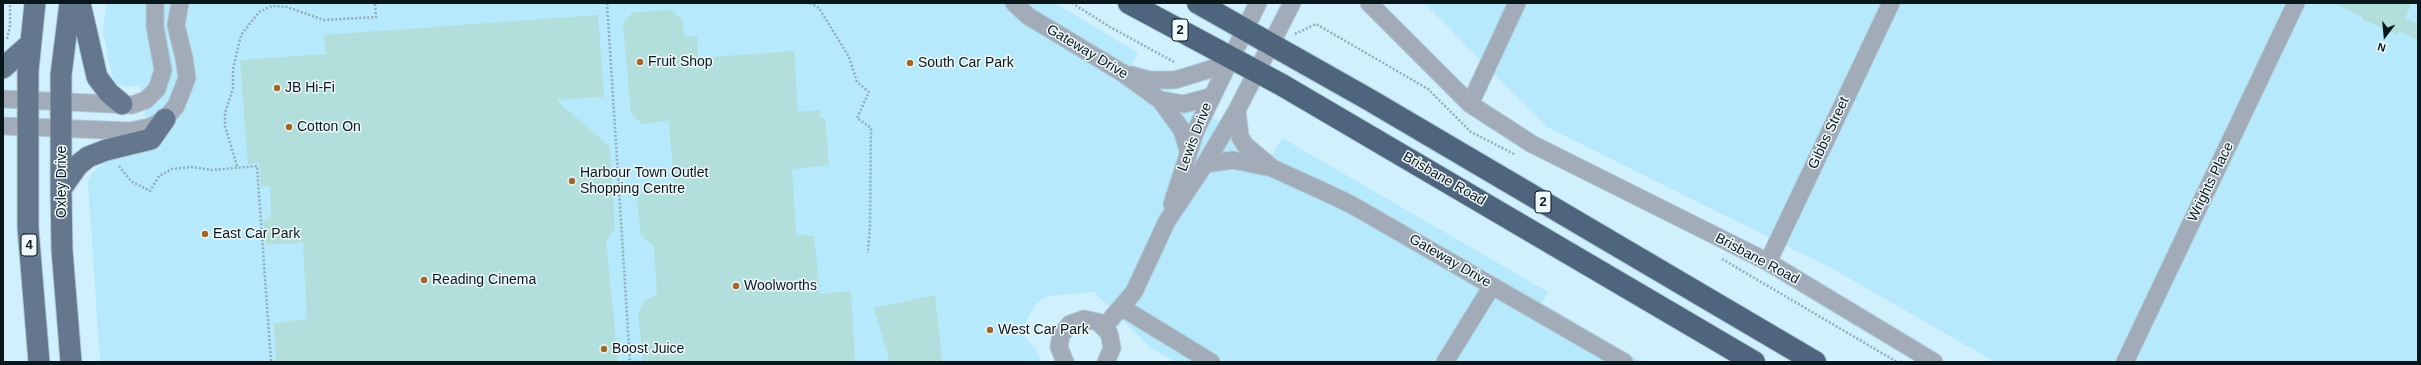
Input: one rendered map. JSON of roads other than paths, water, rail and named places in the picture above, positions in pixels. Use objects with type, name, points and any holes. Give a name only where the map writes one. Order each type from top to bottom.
[{"type":"highway","name":"Brisbane Road","points":[[1129,3],[1229,60],[1257,71],[1422,165],[1754,362]]},
{"type":"highway","name":"2","points":[[1198,3],[1271,43],[1815,362]]},
{"type":"main road","name":"4","points":[[35,3],[30,44],[27,127],[30,264],[39,362]]},
{"type":"main road","name":"Oxley Drive","points":[[70,3],[61,75],[61,189],[62,250],[71,362]]},
{"type":"main road","points":[[80,3],[97,77],[109,93],[122,104]]},
{"type":"main road","points":[[3,68],[30,44]]},
{"type":"main road","points":[[61,189],[78,165],[88,157],[118,147],[151,139],[165,119]]},
{"type":"street","points":[[3,98],[122,104],[132,104],[146,100],[158,89],[163,70],[155,26],[155,3]]},
{"type":"street","points":[[3,126],[140,131],[165,119],[176,106],[186,78],[184,58],[176,25],[180,3]]},
{"type":"street","name":"Gateway Drive","points":[[1014,3],[1028,16],[1121,72],[1160,100],[1182,130],[1188,150]]},
{"type":"street","points":[[1245,28],[1258,3]]},
{"type":"street","points":[[1271,43],[1292,3]]},
{"type":"street","name":"Brisbane Road","points":[[1369,3],[1470,104],[1532,144],[1768,262],[1934,362]]},
{"type":"street","points":[[1470,104],[1517,3]]},
{"type":"street","name":"Gibbs Street","points":[[1768,262],[1890,3]]},
{"type":"street","name":"Wrights Place","points":[[2125,362],[2296,3]]},
{"type":"street","name":"Lewis Drive","points":[[1104,327],[1134,292],[1167,221],[1188,150],[1210,97],[1245,28]]},
{"type":"street","name":"Lewis Drive","points":[[1167,221],[1205,164],[1236,110],[1271,43]]},
{"type":"street","points":[[1121,72],[1149,80],[1184,78],[1229,60]]},
{"type":"street","name":"Gateway Drive","points":[[1160,100],[1184,104],[1210,97]]},
{"type":"street","name":"Gateway Drive","points":[[1236,110],[1238,129],[1243,141],[1272,168]]},
{"type":"street","name":"Gateway Drive","points":[[1205,164],[1233,160],[1272,168],[1352,205],[1624,362]]},
{"type":"street","points":[[1445,362],[1492,286]]},
{"type":"street","points":[[1121,307],[1212,362]]},
{"type":"street","points":[[1065,362],[1060,352],[1059,341],[1065,329],[1070,324],[1084,319],[1098,322],[1104,327],[1111,340],[1112,348],[1106,362]]},
{"type":"place","name":"Fruit Shop","points":[[640,62]]},
{"type":"place","name":"South Car Park","points":[[910,63]]},
{"type":"place","name":"JB Hi-Fi","points":[[277,88]]},
{"type":"place","name":"Cotton On","points":[[289,127]]},
{"type":"place","name":"Harbour Town Outlet Shopping Centre","points":[[572,181]]},
{"type":"place","name":"East Car Park","points":[[205,234]]},
{"type":"place","name":"Reading Cinema","points":[[424,280]]},
{"type":"place","name":"Woolworths","points":[[736,286]]},
{"type":"place","name":"West Car Park","points":[[990,330]]},
{"type":"place","name":"Boost Juice","points":[[604,349]]}]
